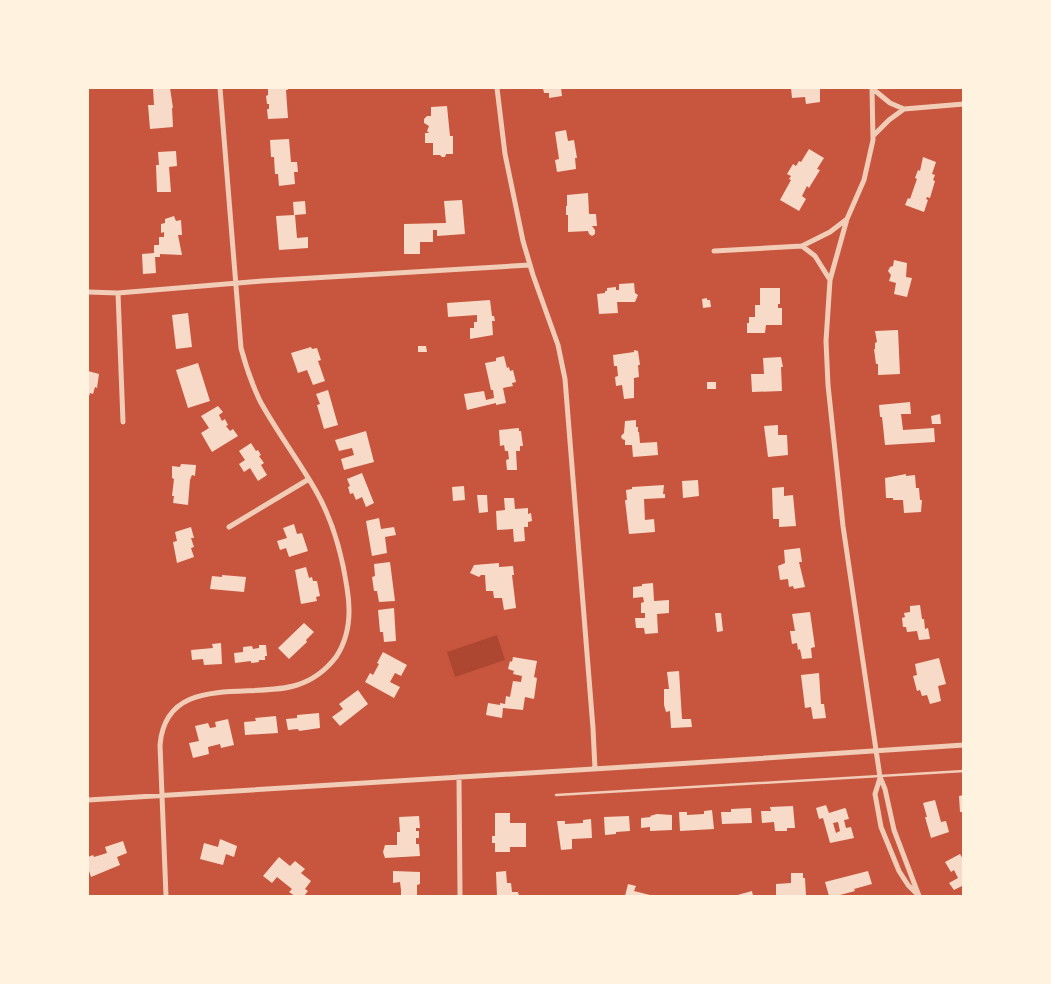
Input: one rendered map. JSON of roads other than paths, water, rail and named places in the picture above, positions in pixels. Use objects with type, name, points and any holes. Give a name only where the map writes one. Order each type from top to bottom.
[{"type":"street","points":[[166,896],[161,738],[165,724],[176,707],[187,699],[200,695],[296,685],[320,674],[340,650],[347,633],[349,615],[344,565],[336,536],[309,480],[260,401],[248,375],[241,348],[220,88]]},
{"type":"street","points":[[497,88],[510,186],[530,265],[558,345],[564,379],[594,728],[595,769]]},
{"type":"street","points":[[873,88],[890,103],[904,109],[964,104]]},
{"type":"street","points":[[873,88],[874,134],[864,180],[847,219],[830,280],[826,341],[828,385],[843,526],[880,777],[885,789],[894,830],[919,896]]},
{"type":"street","points":[[874,134],[904,109]]},
{"type":"street","points":[[714,251],[802,246],[830,232],[847,219]]},
{"type":"street","points":[[802,246],[815,256],[830,280]]},
{"type":"street","points":[[88,292],[118,293],[235,283],[530,265]]},
{"type":"street","points":[[118,293],[123,422]]},
{"type":"street","points":[[229,527],[309,480]]},
{"type":"street","points":[[88,800],[964,745]]},
{"type":"street","points":[[458,777],[460,896]]},
{"type":"street","points":[[880,777],[875,794],[881,827],[894,859],[908,885],[919,896]]},
{"type":"street","points":[[878,814],[889,811]]},
{"type":"street","points":[[894,859],[903,854]]},
{"type":"lane","points":[[556,795],[964,772]]}]
